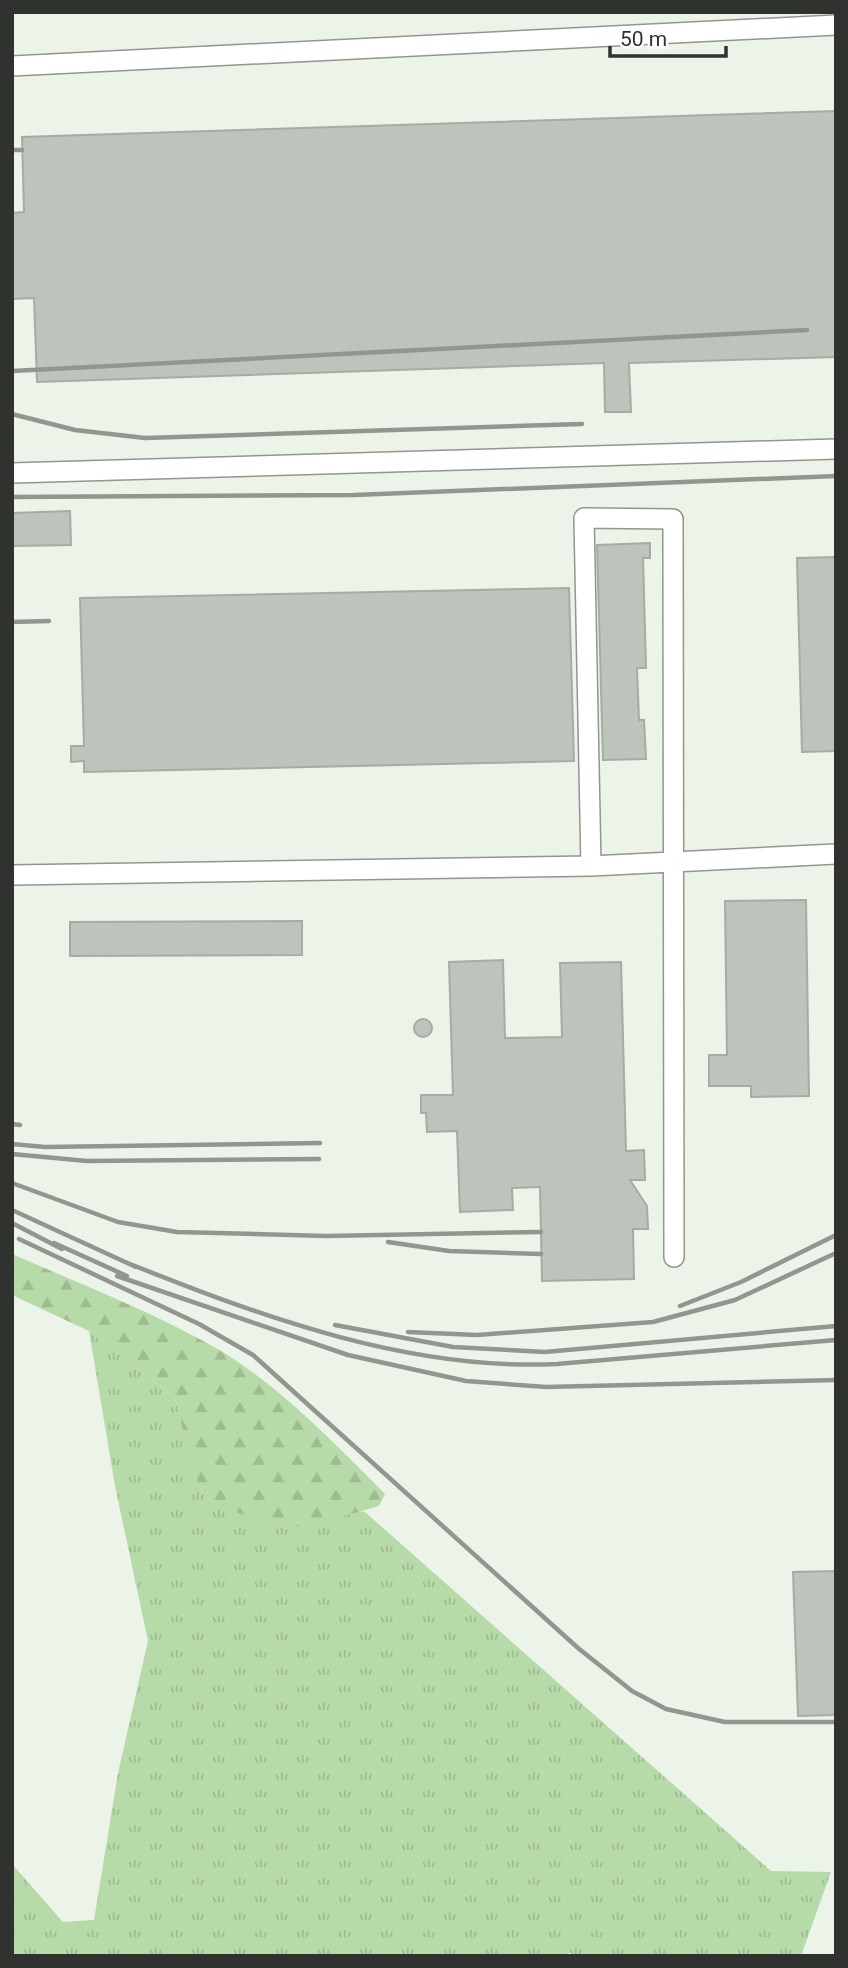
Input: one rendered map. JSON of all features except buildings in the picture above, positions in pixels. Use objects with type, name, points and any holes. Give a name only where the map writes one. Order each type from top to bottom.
[{"type":"lane","points":[[12,66],[836,25]]},
{"type":"lane","points":[[12,473],[836,449]]},
{"type":"lane","points":[[591,866],[584,518],[673,520],[676,860],[674,1257]]},
{"type":"lane","points":[[12,875],[591,866],[836,854]]},
{"type":"green space","points":[[12,1254],[166,1322],[239,1363],[284,1397],[385,1494],[379,1506],[305,1527],[273,1524],[235,1512],[203,1494],[193,1472],[175,1398],[89,1331],[12,1295]]},
{"type":"green space","points":[[89,1331],[175,1398],[193,1471],[203,1494],[365,1512],[771,1871],[831,1872],[801,1956],[581,1956],[569,1953],[565,1956],[12,1956],[12,1864],[63,1922],[94,1920],[118,1773],[148,1641],[115,1486]]},
{"type":"railway","points":[[12,150],[22,150]]},
{"type":"railway","points":[[12,371],[807,330]]},
{"type":"railway","points":[[12,414],[75,430],[145,438],[582,424]]},
{"type":"railway","points":[[12,497],[354,495],[836,476]]},
{"type":"railway","points":[[12,622],[49,621]]},
{"type":"railway","points":[[12,1124],[20,1125]]},
{"type":"railway","points":[[12,1144],[45,1147],[320,1143]]},
{"type":"railway","points":[[12,1154],[87,1161],[319,1159]]},
{"type":"railway","points":[[12,1183],[118,1222],[177,1232],[326,1236],[541,1232]]},
{"type":"railway","points":[[12,1210],[136,1267]]},
{"type":"railway","points":[[12,1223],[62,1249]]},
{"type":"railway","points":[[680,1306],[741,1282],[836,1235]]},
{"type":"railway","points":[[19,1239],[199,1324],[253,1355],[578,1648],[632,1691],[666,1709],[725,1722],[836,1722]]},
{"type":"railway","points":[[388,1242],[449,1251],[541,1254]]},
{"type":"railway","points":[[54,1243],[127,1276]]},
{"type":"railway","points":[[408,1332],[477,1335],[653,1322],[735,1300],[836,1253]]},
{"type":"railway","points":[[130,1264],[233,1303],[339,1337],[447,1359],[502,1364],[557,1364],[836,1340]]},
{"type":"railway","points":[[117,1276],[348,1355],[466,1381],[546,1387],[836,1380]]},
{"type":"railway","points":[[335,1325],[453,1347],[545,1352],[836,1326]]}]
